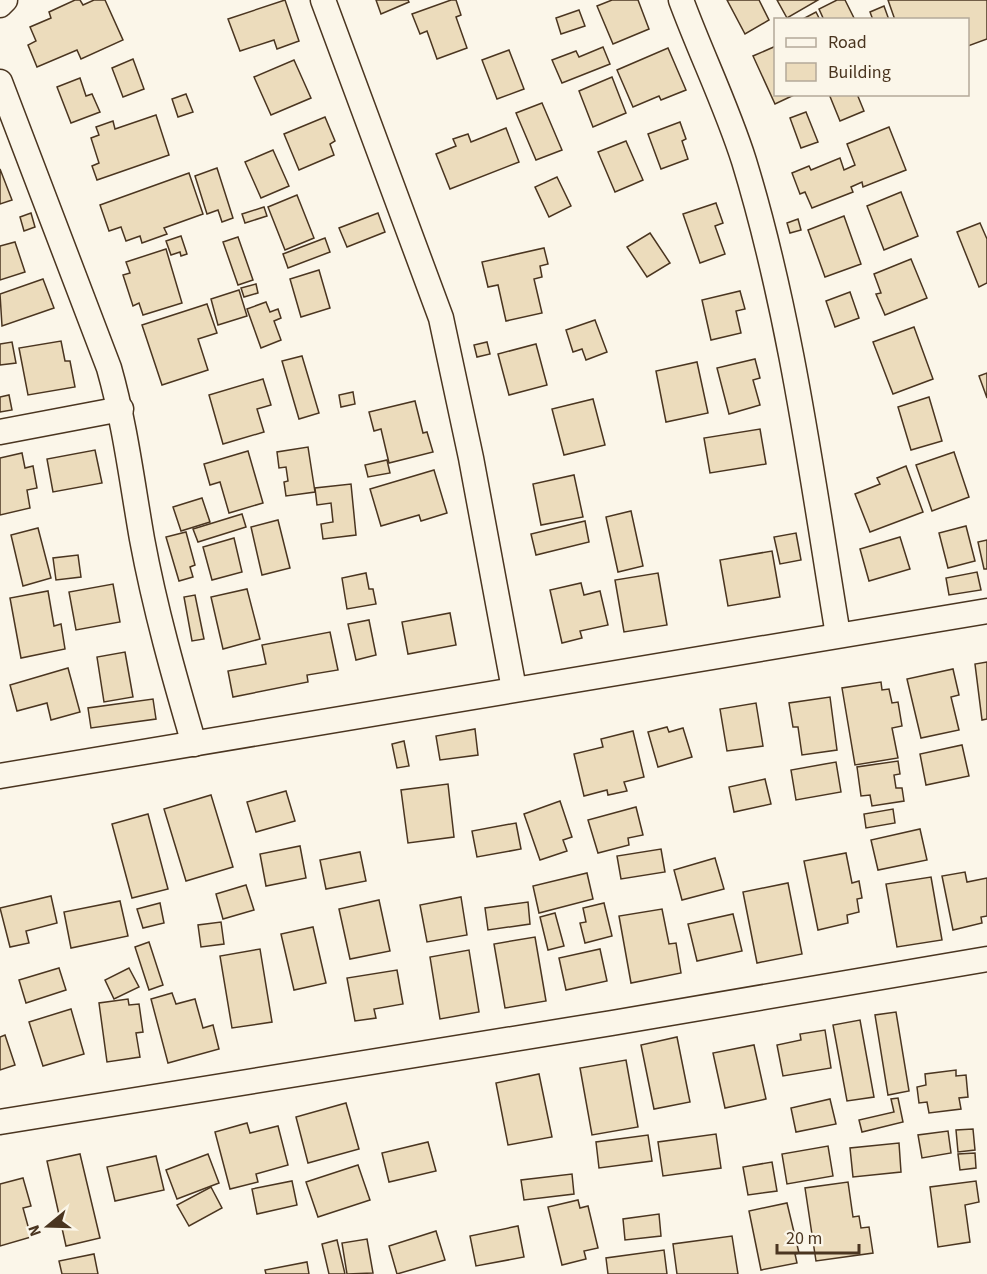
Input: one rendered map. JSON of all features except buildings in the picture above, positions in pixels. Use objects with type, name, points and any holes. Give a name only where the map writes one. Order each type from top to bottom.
[{"type":"street","points":[[0,5],[5,0]]},
{"type":"street","points":[[323,0],[441,318],[471,458],[514,689]]},
{"type":"street","points":[[681,0],[744,159],[765,240],[801,412],[838,635]]},
{"type":"street","points":[[0,82],[109,368],[121,409],[142,538],[162,633],[194,744]]},
{"type":"street","points":[[0,432],[121,409]]},
{"type":"street","points":[[0,776],[987,611]]},
{"type":"street","points":[[0,1122],[612,1023],[987,959]]}]
